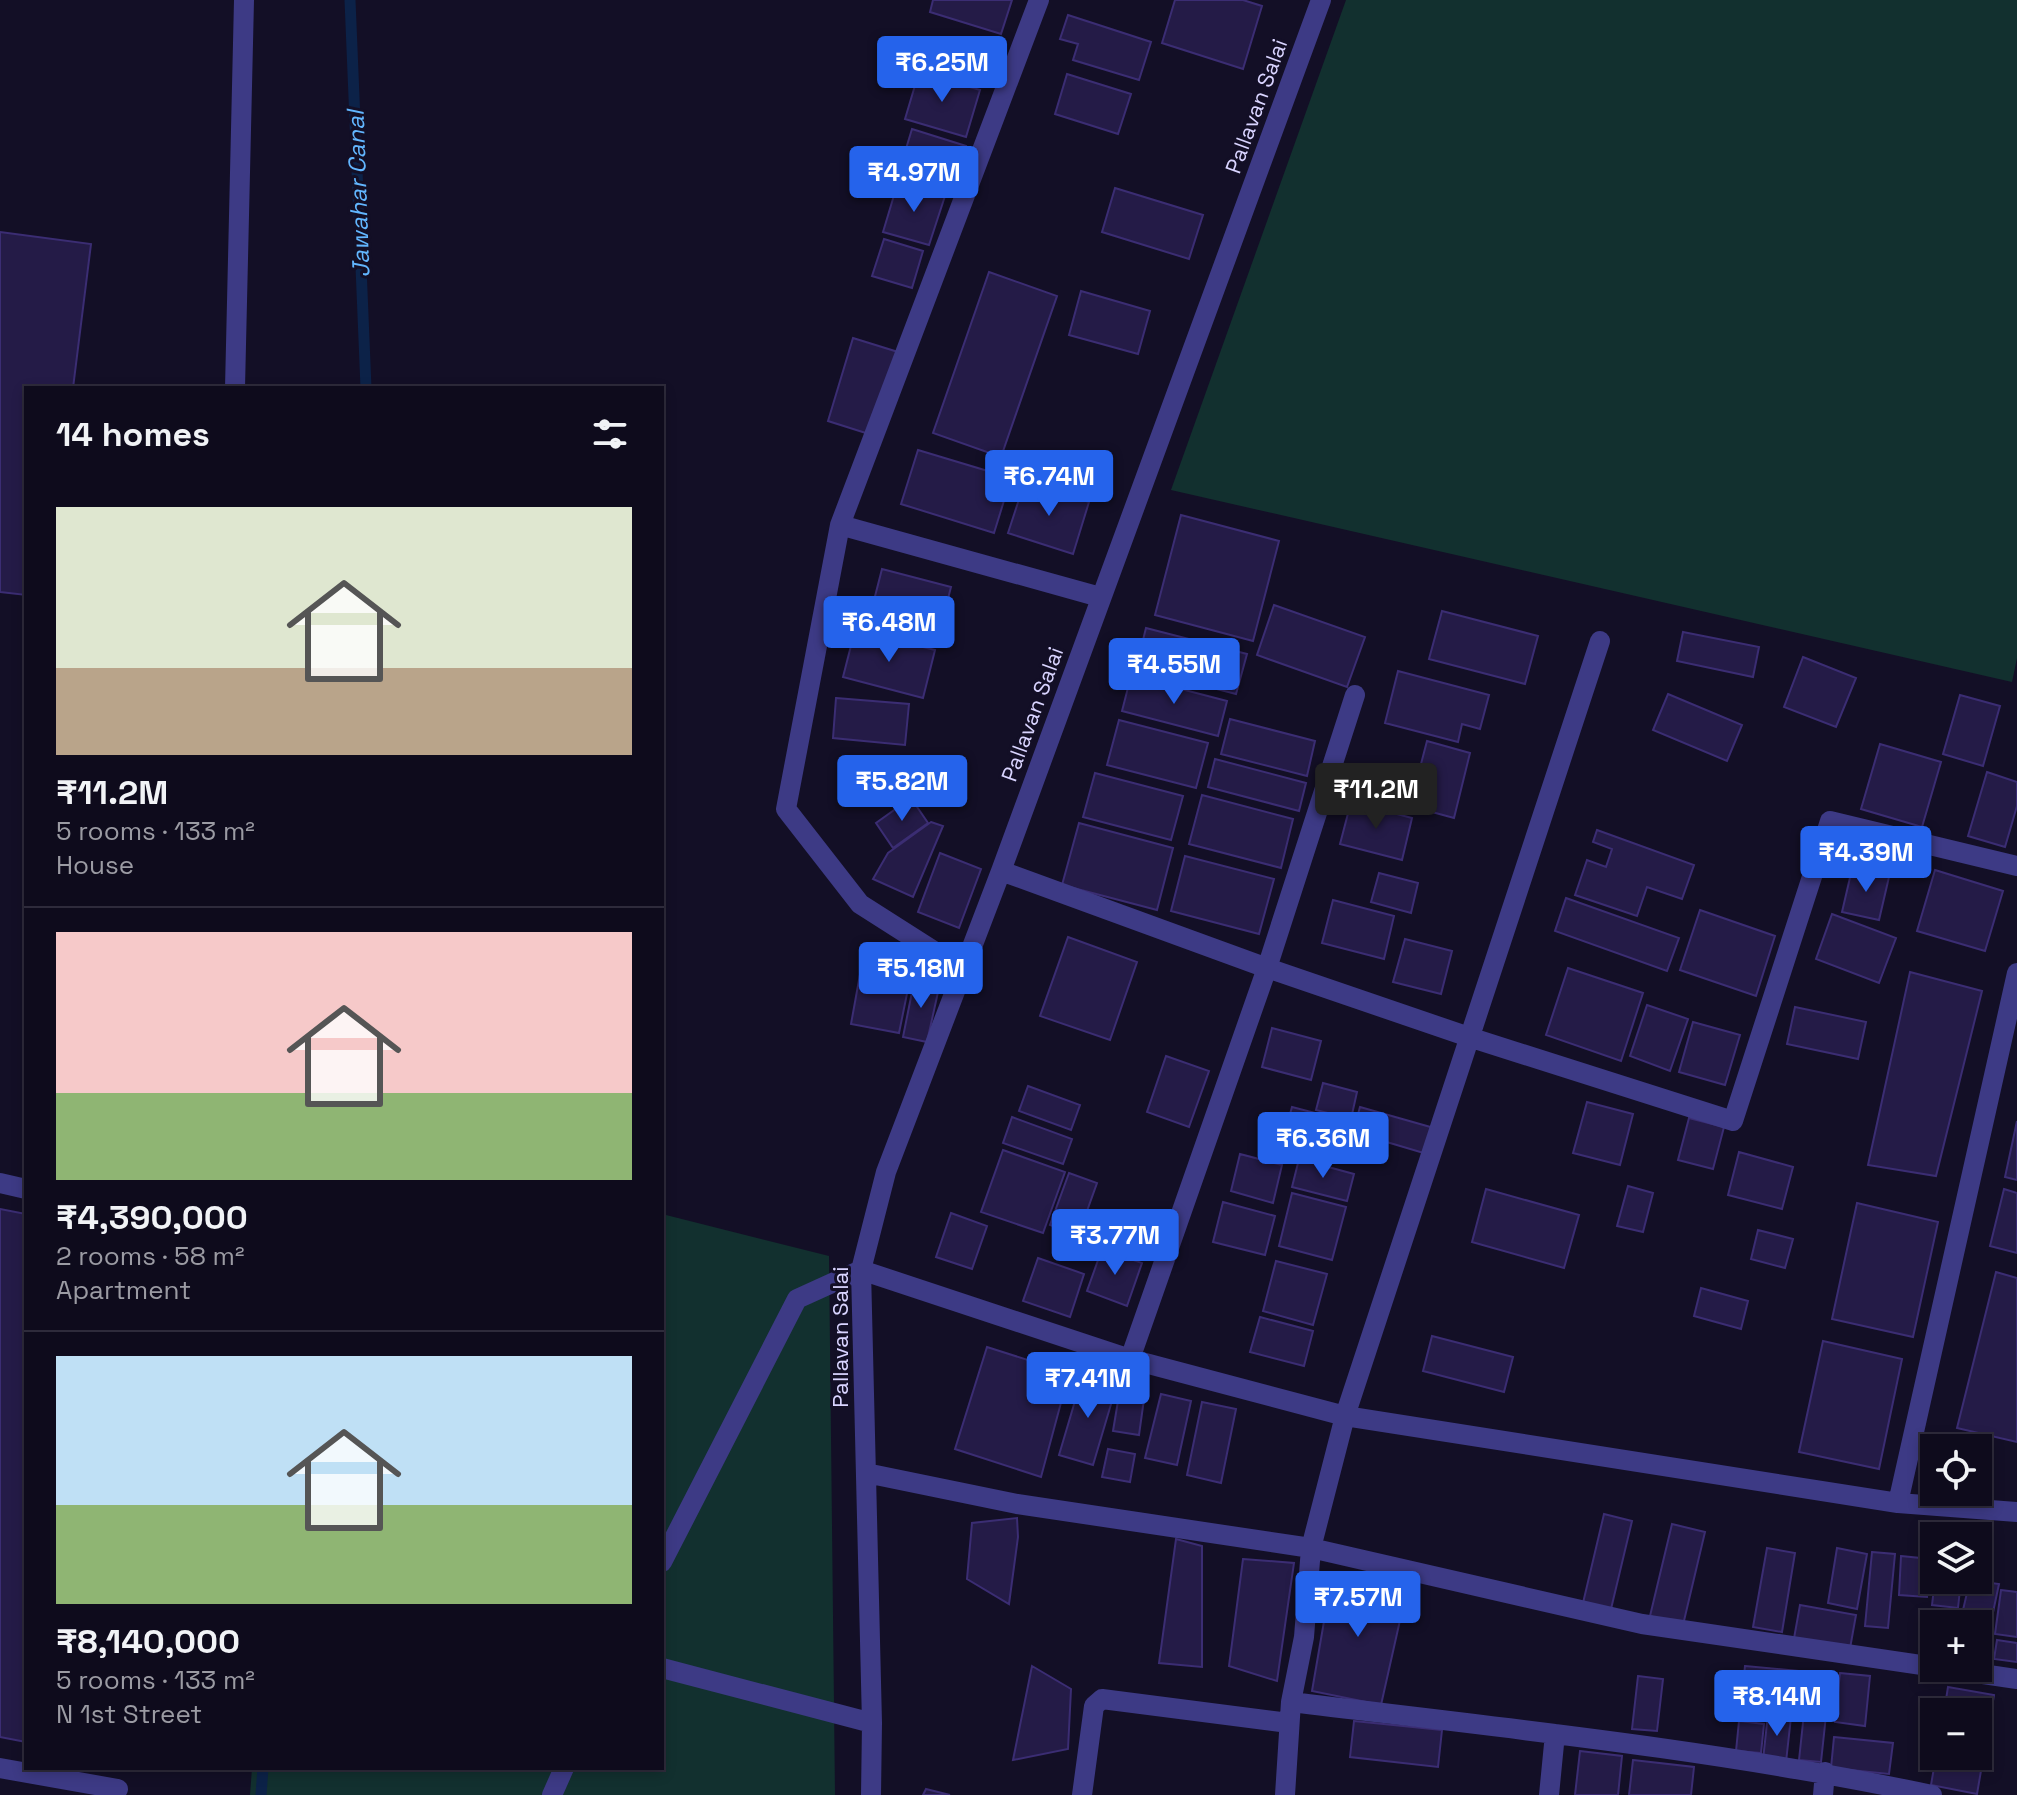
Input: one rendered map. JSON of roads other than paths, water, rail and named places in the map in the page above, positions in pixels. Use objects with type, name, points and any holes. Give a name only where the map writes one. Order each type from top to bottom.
[{"type":"street","points":[[235,386],[244,0]]},
{"type":"street","points":[[962,969],[860,904],[786,809],[840,525],[1039,0]]},
{"type":"street","name":"Pallavan Salai","points":[[871,1795],[861,1270],[886,1172],[1001,871],[1321,0]]},
{"type":"street","points":[[840,525],[1100,597]]},
{"type":"street","points":[[1285,1795],[1291,1702],[1304,1637],[1311,1548],[1345,1416],[1472,1038],[1600,641]]},
{"type":"street","points":[[1130,1359],[1267,968],[1355,695]]},
{"type":"street","points":[[1001,871],[1267,968],[1472,1038],[1733,1121],[1830,821],[2017,866]]},
{"type":"street","points":[[1898,1503],[2017,973]]},
{"type":"street","points":[[0,1183],[24,1189]]},
{"type":"street","points":[[664,1558],[797,1299],[861,1270],[1130,1359],[1345,1416],[1898,1503],[2017,1512]]},
{"type":"street","points":[[866,1473],[1017,1504],[1311,1548],[1642,1624],[2017,1679]]},
{"type":"street","points":[[664,1669],[872,1723]]},
{"type":"street","points":[[1082,1795],[1094,1706],[1102,1699],[1289,1723]]},
{"type":"street","points":[[1291,1702],[1555,1734],[1825,1772],[1932,1795]]},
{"type":"street","points":[[1549,1795],[1555,1734]]},
{"type":"street","points":[[0,1768],[118,1789]]},
{"type":"street","points":[[552,1795],[563,1770]]},
{"type":"street","points":[[1823,1795],[1825,1772]]},
{"type":"waterway","name":"Jawahar Canal","points":[[350,0],[366,386]]},
{"type":"waterway","name":"Jawahar Canal","points":[[261,1795],[263,1770]]}]
